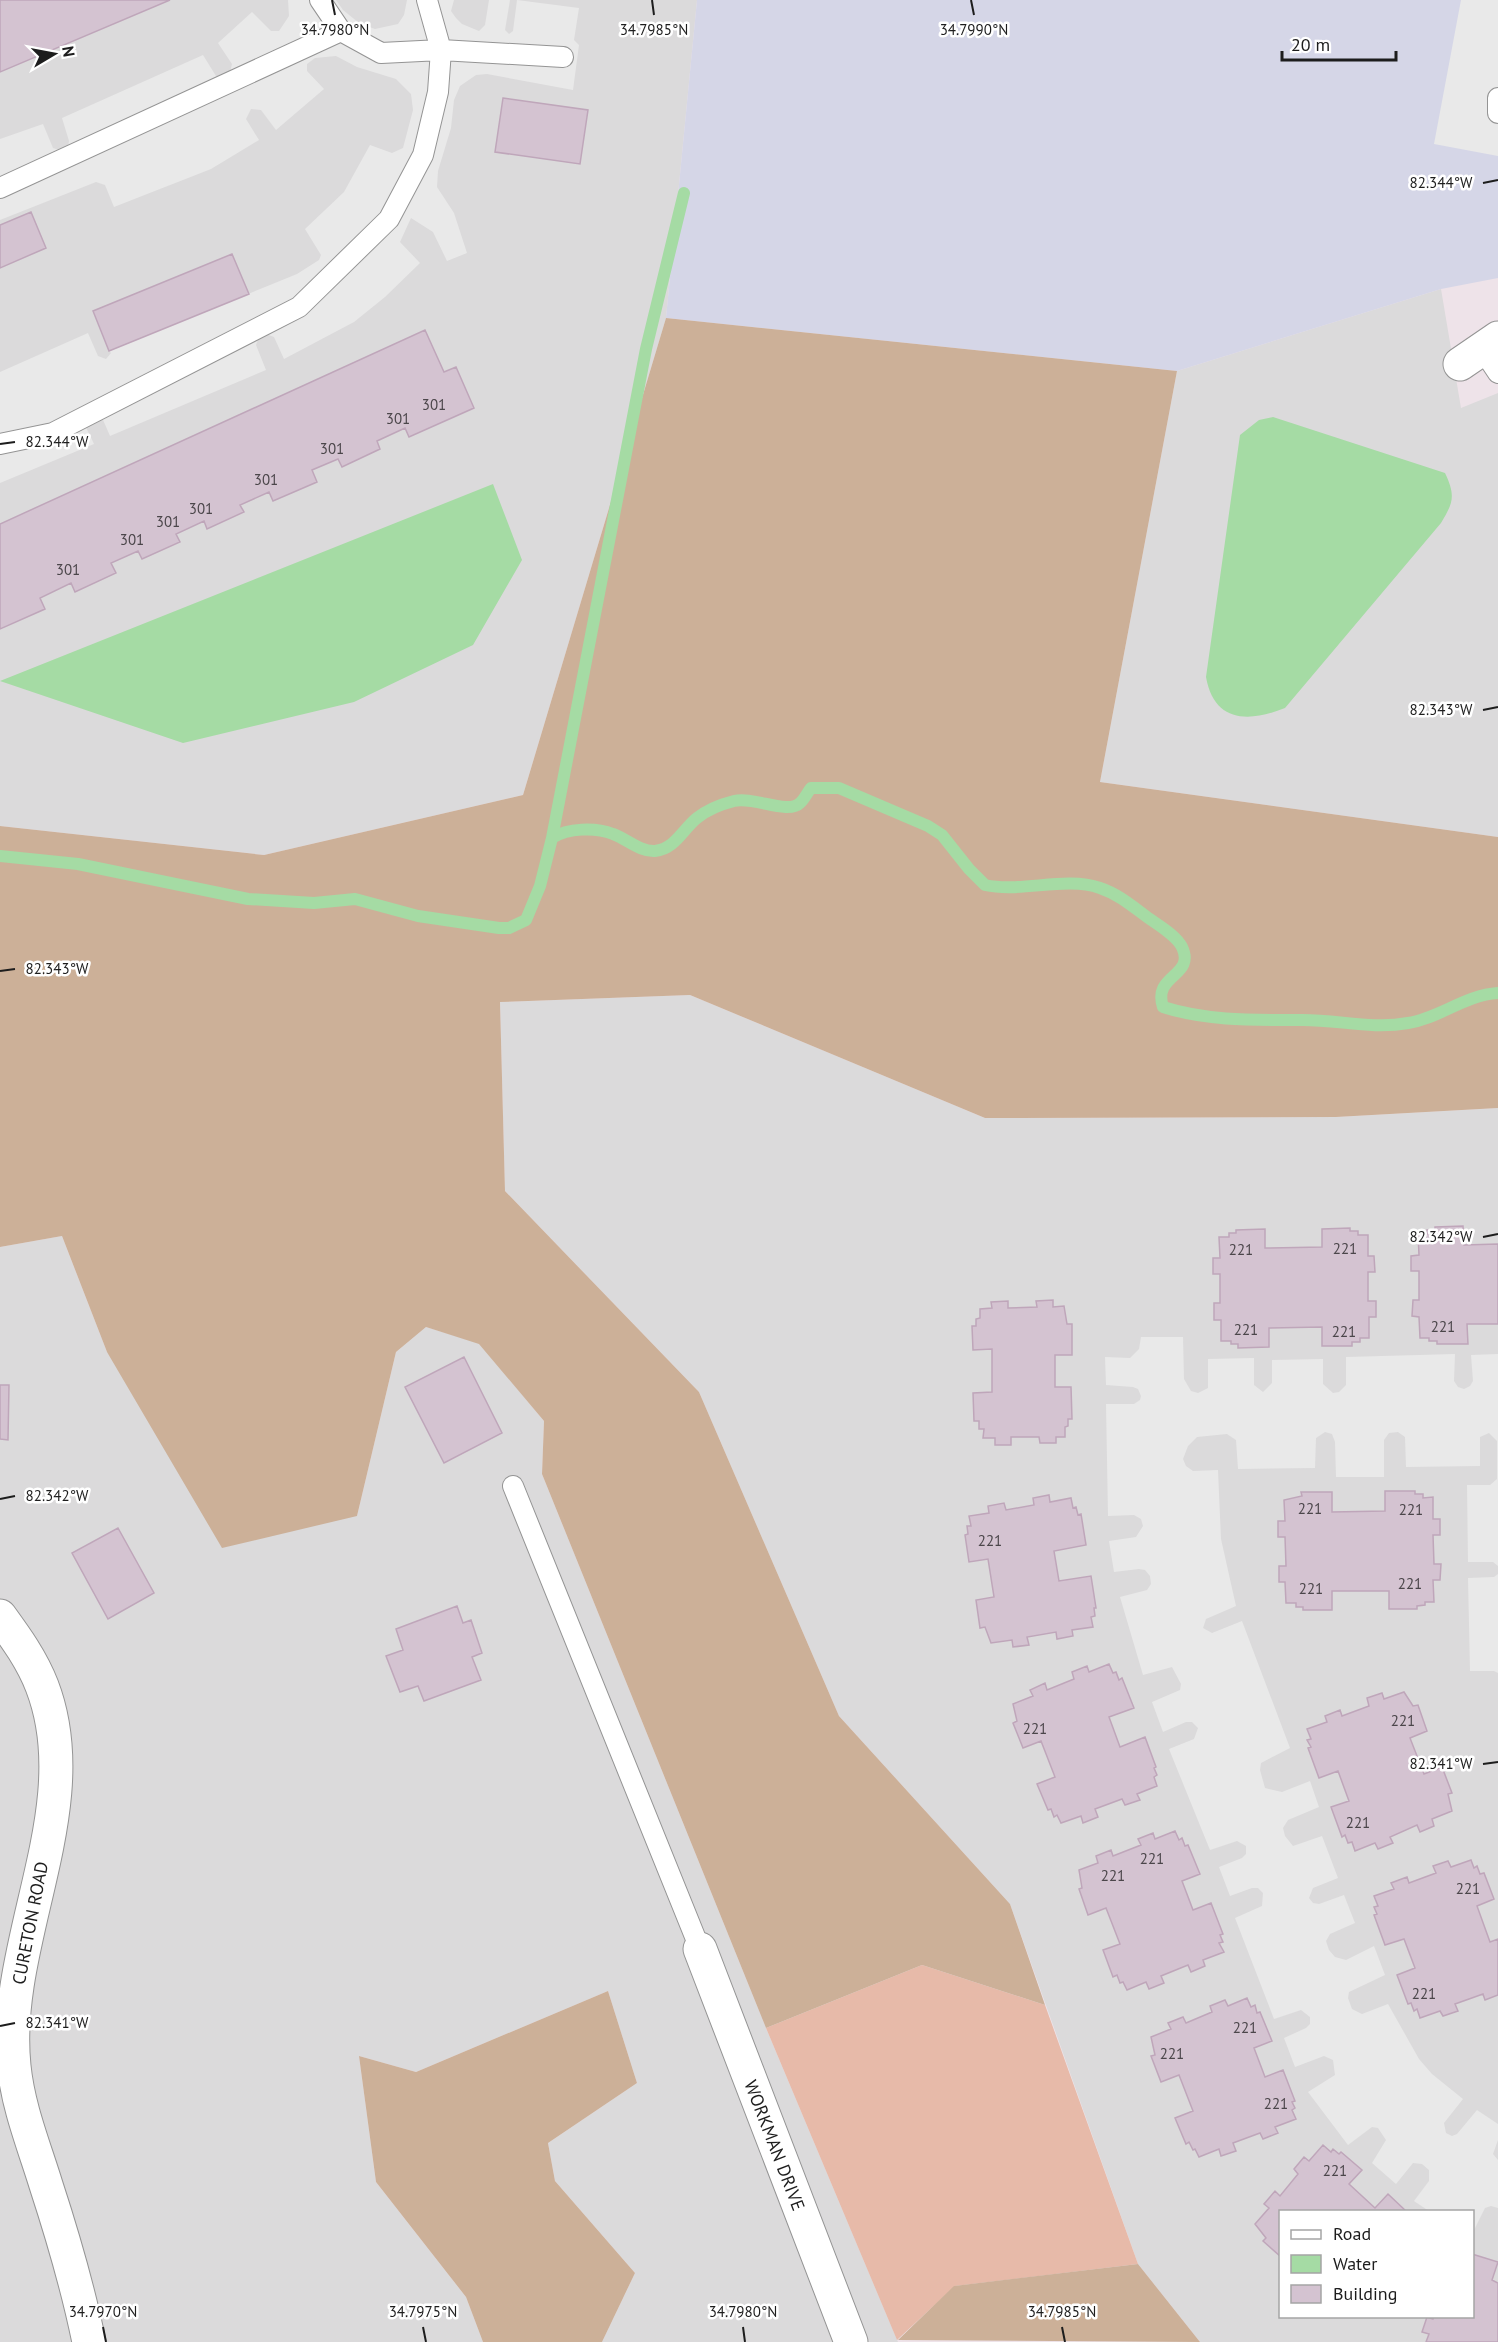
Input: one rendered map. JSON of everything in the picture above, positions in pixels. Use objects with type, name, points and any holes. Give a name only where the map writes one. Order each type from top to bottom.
[{"type":"street","name":"CURETON ROAD","points":[[0,1616],[23,1648],[42,1687],[54,1736],[55,1775],[49,1832],[18,1975],[13,2027],[14,2067],[24,2116],[75,2277],[89,2342]]},
{"type":"street","name":"WORKMAN DRIVE","points":[[700,1949],[851,2342]]},
{"type":"lane","points":[[320,0],[341,31],[381,53],[441,50],[563,57]]},
{"type":"lane","points":[[0,444],[53,433],[299,307],[389,219],[423,155],[438,92],[441,50],[427,0]]},
{"type":"lane","points":[[0,188],[341,31]]},
{"type":"lane","points":[[1498,98],[1496,108],[1498,113]]},
{"type":"lane","points":[[513,1486],[700,1949]]},
{"type":"shaded area","points":[[0,0],[697,0],[666,318],[523,795],[264,855],[0,826]]},
{"type":"shaded area","points":[[288,0],[336,0],[343,10],[359,23],[375,29],[398,24],[404,15],[407,0],[454,0],[451,11],[456,18],[462,24],[479,31],[485,25],[489,0],[510,0],[505,30],[509,34],[513,31],[517,0],[579,8],[574,40],[579,45],[573,90],[487,74],[476,75],[460,86],[454,100],[451,128],[438,171],[437,187],[454,213],[467,253],[447,261],[433,232],[411,218],[400,242],[420,263],[385,297],[354,322],[284,359],[274,337],[266,334],[259,337],[256,345],[266,370],[110,436],[100,413],[84,423],[94,444],[0,483],[0,372],[88,333],[98,356],[106,359],[111,353],[109,351],[297,274],[319,260],[321,255],[305,229],[344,192],[370,145],[392,153],[403,148],[413,110],[411,94],[396,79],[357,67],[336,56],[315,58],[307,64],[307,71],[324,89],[276,130],[261,110],[251,109],[246,119],[259,140],[211,169],[114,207],[105,185],[96,182],[0,220],[0,139],[43,124],[53,148],[62,151],[68,147],[69,141],[62,118],[203,55],[216,76],[230,72],[232,64],[218,43],[252,12],[271,31],[279,31],[289,16]]},
{"type":"shaded area","points":[[697,0],[1498,0],[1498,278],[1441,289],[1177,371],[666,318]]},
{"type":"shaded area","points":[[1461,0],[1498,0],[1498,156],[1434,144]]},
{"type":"shaded area","points":[[1441,289],[1461,408],[1498,393],[1498,837],[1100,782],[1177,371]]},
{"type":"shaded area","points":[[666,318],[1177,371],[1100,782],[1498,837],[1498,1108],[1336,1117],[985,1118],[690,995],[500,1002],[505,1191],[699,1392],[839,1716],[1010,1904],[1045,2005],[922,1965],[766,2028],[542,1474],[544,1421],[479,1344],[426,1327],[396,1352],[357,1516],[222,1548],[107,1352],[62,1236],[0,1247],[0,826],[264,855],[523,795]]},
{"type":"shaded area","points":[[690,995],[985,1118],[1336,1117],[1498,1108],[1498,2342],[1200,2342],[1138,2264],[1010,1904],[839,1716],[699,1392],[505,1191],[500,1002]]},
{"type":"shaded area","points":[[62,1236],[107,1352],[357,1516],[396,1352],[426,1327],[479,1343],[544,1421],[542,1474],[766,2028],[898,2342],[602,2342],[635,2273],[555,2181],[548,2143],[637,2083],[608,1991],[416,2072],[359,2056],[376,2182],[466,2297],[483,2342],[0,2342],[0,1247]]},
{"type":"shaded area","points":[[1141,1337],[1183,1337],[1184,1379],[1191,1391],[1198,1393],[1208,1388],[1208,1359],[1254,1358],[1254,1385],[1263,1392],[1272,1383],[1272,1360],[1323,1359],[1323,1384],[1333,1393],[1339,1392],[1346,1385],[1346,1357],[1455,1354],[1454,1381],[1458,1387],[1464,1389],[1473,1381],[1471,1355],[1498,1354],[1498,1566],[1493,1562],[1468,1562],[1467,1485],[1490,1485],[1497,1479],[1497,1441],[1489,1433],[1480,1437],[1480,1466],[1406,1467],[1405,1437],[1398,1432],[1389,1433],[1384,1440],[1384,1477],[1336,1477],[1335,1442],[1332,1434],[1325,1432],[1316,1438],[1315,1468],[1238,1469],[1236,1440],[1227,1434],[1197,1437],[1188,1446],[1183,1459],[1186,1466],[1193,1471],[1218,1470],[1221,1539],[1236,1606],[1206,1619],[1203,1628],[1212,1633],[1242,1621],[1290,1748],[1261,1763],[1260,1770],[1265,1788],[1282,1792],[1310,1781],[1319,1807],[1288,1820],[1283,1828],[1285,1836],[1293,1846],[1322,1836],[1338,1878],[1313,1888],[1309,1898],[1313,1903],[1319,1904],[1344,1895],[1355,1923],[1330,1934],[1326,1941],[1329,1950],[1335,1957],[1346,1960],[1374,1946],[1385,1975],[1349,1992],[1348,1998],[1352,2009],[1362,2014],[1388,2004],[1419,2059],[1432,2074],[1463,2099],[1444,2123],[1446,2133],[1452,2136],[1457,2134],[1477,2110],[1498,2124],[1498,2140],[1493,2154],[1498,2160],[1498,2208],[1491,2206],[1485,2208],[1474,2230],[1474,2210],[1428,2210],[1414,2201],[1429,2181],[1429,2170],[1422,2164],[1413,2163],[1396,2184],[1372,2163],[1386,2140],[1378,2128],[1372,2127],[1348,2145],[1308,2092],[1335,2075],[1333,2060],[1324,2056],[1295,2067],[1284,2038],[1306,2028],[1310,2024],[1310,2017],[1301,2010],[1274,2019],[1235,1918],[1262,1906],[1263,1893],[1258,1888],[1252,1888],[1230,1896],[1219,1867],[1242,1858],[1246,1854],[1246,1846],[1237,1841],[1210,1850],[1169,1749],[1194,1739],[1198,1728],[1192,1722],[1186,1722],[1163,1732],[1152,1702],[1180,1690],[1181,1684],[1172,1667],[1143,1675],[1120,1597],[1147,1590],[1151,1584],[1150,1576],[1145,1570],[1139,1569],[1114,1572],[1109,1541],[1136,1537],[1143,1526],[1141,1519],[1134,1515],[1108,1516],[1106,1404],[1134,1404],[1140,1400],[1141,1396],[1138,1389],[1133,1387],[1106,1385],[1105,1357],[1130,1358],[1139,1349]]},
{"type":"shaded area","points":[[1498,1574],[1498,1673],[1470,1671],[1468,1578],[1494,1577]]},
{"type":"shaded area","points":[[922,1965],[1045,2005],[1138,2264],[955,2286],[897,2340],[766,2028]]},
{"type":"shaded area","points":[[608,1991],[637,2083],[548,2143],[555,2181],[635,2273],[602,2342],[483,2342],[466,2297],[376,2182],[359,2056],[416,2072]]},
{"type":"shaded area","points":[[1138,2264],[1200,2342],[898,2340],[954,2286]]},
{"type":"water","points":[[1273,417],[1445,473],[1451,488],[1452,499],[1441,523],[1285,708],[1246,717],[1225,711],[1217,703],[1210,692],[1206,677],[1240,435],[1259,420]]},
{"type":"water","points":[[493,484],[522,560],[473,645],[354,702],[183,743],[0,681]]},
{"type":"building","points":[[0,0],[170,0],[0,72]]},
{"type":"building","points":[[503,98],[588,110],[580,164],[495,152]]},
{"type":"building","points":[[31,212],[46,248],[0,268],[0,225]]},
{"type":"building","points":[[232,254],[249,294],[109,351],[93,311]]},
{"type":"building","points":[[425,330],[444,372],[456,367],[474,408],[409,437],[405,428],[377,441],[380,449],[342,467],[338,459],[312,470],[317,482],[273,501],[269,492],[240,505],[244,512],[207,529],[204,521],[176,534],[180,542],[142,559],[138,551],[111,563],[116,573],[75,592],[71,583],[40,598],[45,609],[0,629],[0,524]]},
{"type":"building","points":[[1463,1226],[1464,1245],[1498,1244],[1498,1324],[1467,1324],[1468,1344],[1437,1344],[1437,1341],[1429,1341],[1429,1338],[1420,1338],[1419,1317],[1412,1316],[1413,1300],[1419,1300],[1419,1271],[1411,1271],[1411,1256],[1419,1255],[1418,1234],[1427,1234],[1427,1230],[1435,1230],[1435,1227]]},
{"type":"building","points":[[1350,1228],[1350,1231],[1358,1231],[1358,1235],[1368,1235],[1368,1256],[1374,1256],[1375,1272],[1368,1272],[1368,1301],[1376,1301],[1376,1317],[1369,1317],[1369,1338],[1360,1338],[1360,1342],[1352,1342],[1352,1346],[1322,1346],[1322,1327],[1269,1328],[1269,1347],[1238,1348],[1238,1344],[1231,1344],[1231,1341],[1221,1341],[1221,1320],[1214,1320],[1214,1303],[1220,1303],[1220,1274],[1213,1274],[1213,1258],[1220,1258],[1219,1237],[1229,1237],[1229,1233],[1236,1233],[1236,1230],[1265,1229],[1265,1248],[1322,1247],[1322,1229]]},
{"type":"building","points":[[1053,1300],[1053,1307],[1064,1306],[1067,1324],[1072,1324],[1072,1355],[1055,1355],[1055,1387],[1071,1387],[1072,1419],[1068,1419],[1065,1437],[1056,1437],[1056,1443],[1040,1443],[1039,1437],[1011,1437],[1011,1445],[995,1445],[995,1438],[983,1438],[984,1429],[979,1429],[979,1421],[974,1421],[973,1393],[992,1392],[992,1349],[973,1350],[972,1326],[976,1326],[976,1319],[980,1318],[980,1309],[992,1308],[991,1302],[1008,1301],[1008,1308],[1037,1307],[1036,1301]]},
{"type":"building","points":[[464,1357],[502,1433],[444,1463],[405,1387]]},
{"type":"building","points":[[0,1385],[9,1385],[8,1440],[0,1439]]},
{"type":"building","points":[[1385,1491],[1415,1491],[1415,1494],[1423,1494],[1423,1498],[1433,1497],[1433,1519],[1440,1519],[1440,1535],[1433,1535],[1434,1564],[1441,1564],[1440,1580],[1433,1580],[1434,1602],[1425,1602],[1425,1605],[1417,1606],[1417,1609],[1389,1609],[1389,1591],[1332,1591],[1332,1610],[1303,1610],[1303,1607],[1296,1607],[1296,1603],[1286,1603],[1285,1582],[1279,1582],[1279,1566],[1286,1566],[1285,1537],[1278,1537],[1278,1521],[1285,1521],[1284,1500],[1302,1496],[1301,1492],[1332,1492],[1332,1512],[1385,1511]]},
{"type":"building","points":[[1049,1495],[1050,1502],[1071,1498],[1073,1508],[1076,1507],[1078,1515],[1081,1514],[1086,1545],[1054,1551],[1059,1581],[1091,1576],[1096,1608],[1094,1608],[1095,1616],[1091,1617],[1093,1627],[1072,1630],[1073,1636],[1057,1639],[1056,1632],[1027,1637],[1029,1645],[1013,1647],[1012,1640],[991,1643],[985,1627],[980,1628],[976,1600],[994,1597],[988,1559],[969,1562],[965,1535],[968,1534],[967,1526],[971,1526],[969,1516],[989,1513],[988,1506],[1004,1503],[1006,1510],[1034,1505],[1033,1498]]},
{"type":"building","points":[[118,1528],[154,1593],[108,1619],[72,1553]]},
{"type":"building","points":[[457,1606],[463,1623],[471,1620],[482,1653],[472,1657],[481,1680],[424,1701],[418,1686],[400,1692],[386,1656],[403,1650],[396,1629]]},
{"type":"building","points":[[1109,1664],[1119,1680],[1122,1678],[1134,1708],[1109,1717],[1120,1747],[1145,1737],[1156,1767],[1154,1768],[1157,1775],[1154,1777],[1157,1786],[1137,1794],[1140,1800],[1125,1805],[1122,1799],[1095,1809],[1098,1817],[1083,1823],[1081,1816],[1061,1823],[1057,1815],[1054,1817],[1051,1809],[1048,1810],[1037,1784],[1055,1777],[1041,1741],[1023,1748],[1013,1723],[1017,1721],[1013,1704],[1033,1696],[1030,1690],[1045,1683],[1047,1690],[1074,1679],[1072,1672],[1087,1666],[1089,1672]]},
{"type":"building","points":[[1404,1692],[1413,1706],[1418,1705],[1427,1731],[1410,1738],[1424,1774],[1442,1767],[1452,1793],[1448,1794],[1452,1811],[1432,1819],[1434,1826],[1420,1832],[1417,1825],[1390,1837],[1393,1843],[1378,1849],[1375,1843],[1355,1851],[1352,1842],[1348,1843],[1345,1835],[1342,1837],[1331,1807],[1349,1801],[1338,1771],[1319,1778],[1308,1748],[1311,1747],[1307,1740],[1311,1739],[1307,1729],[1327,1722],[1325,1716],[1340,1710],[1342,1716],[1369,1706],[1367,1698],[1382,1693],[1384,1699]]},
{"type":"building","points":[[1175,1831],[1179,1840],[1182,1838],[1185,1846],[1188,1845],[1200,1874],[1182,1881],[1193,1910],[1211,1903],[1223,1934],[1220,1935],[1223,1942],[1219,1943],[1224,1952],[1203,1960],[1205,1966],[1191,1972],[1188,1965],[1161,1976],[1164,1983],[1149,1989],[1146,1982],[1127,1990],[1123,1982],[1120,1983],[1117,1975],[1113,1977],[1103,1950],[1120,1944],[1106,1908],[1088,1915],[1079,1889],[1082,1888],[1079,1870],[1098,1863],[1096,1856],[1111,1850],[1113,1856],[1141,1845],[1138,1839],[1153,1833],[1155,1839]]},
{"type":"building","points":[[1471,1860],[1474,1868],[1477,1866],[1480,1874],[1484,1873],[1494,1899],[1477,1906],[1490,1942],[1498,1939],[1498,1995],[1485,2000],[1483,1994],[1455,2004],[1458,2011],[1443,2016],[1440,2011],[1420,2018],[1417,2009],[1414,2011],[1411,2003],[1408,2004],[1397,1975],[1415,1968],[1404,1939],[1385,1945],[1374,1915],[1377,1914],[1374,1907],[1378,1906],[1374,1896],[1394,1889],[1391,1883],[1407,1877],[1409,1883],[1436,1873],[1433,1866],[1448,1861],[1451,1867]]},
{"type":"building","points":[[1247,1998],[1251,2007],[1255,2005],[1257,2013],[1260,2012],[1272,2041],[1254,2048],[1265,2077],[1283,2070],[1295,2101],[1292,2102],[1295,2108],[1292,2110],[1296,2119],[1275,2127],[1278,2133],[1263,2139],[1260,2133],[1233,2143],[1236,2151],[1221,2156],[1219,2149],[1199,2157],[1189,2142],[1186,2144],[1175,2118],[1193,2111],[1179,2075],[1161,2082],[1151,2056],[1155,2055],[1151,2037],[1171,2029],[1168,2023],[1183,2017],[1186,2023],[1212,2012],[1210,2006],[1225,2000],[1228,2006]]},
{"type":"building","points":[[1323,2145],[1331,2152],[1333,2149],[1339,2154],[1341,2152],[1362,2170],[1349,2184],[1375,2208],[1388,2194],[1405,2210],[1279,2210],[1279,2255],[1263,2241],[1266,2238],[1255,2224],[1269,2208],[1264,2204],[1275,2191],[1280,2196],[1298,2174],[1294,2169],[1304,2157],[1309,2161]]},
{"type":"building","points":[[1474,2255],[1498,2262],[1492,2280],[1498,2283],[1498,2342],[1426,2342],[1429,2334],[1422,2332],[1427,2318],[1474,2318]]},
{"type":"waterway","points":[[552,838],[646,349],[684,193]]},
{"type":"waterway","points":[[0,856],[78,864],[248,899],[314,903],[355,899],[418,916],[509,928],[526,920],[540,886],[552,838],[558,835],[574,830],[598,830],[613,834],[649,851],[655,851],[668,847],[701,815],[725,804],[742,800],[787,807],[801,802],[811,788],[839,788],[928,826],[942,835],[985,885],[999,887],[1087,885],[1100,888],[1125,901],[1171,934],[1182,947],[1185,957],[1183,964],[1163,988],[1161,996],[1163,1007],[1196,1015],[1230,1019],[1313,1020],[1394,1025],[1420,1020],[1463,1002],[1498,993]]}]
